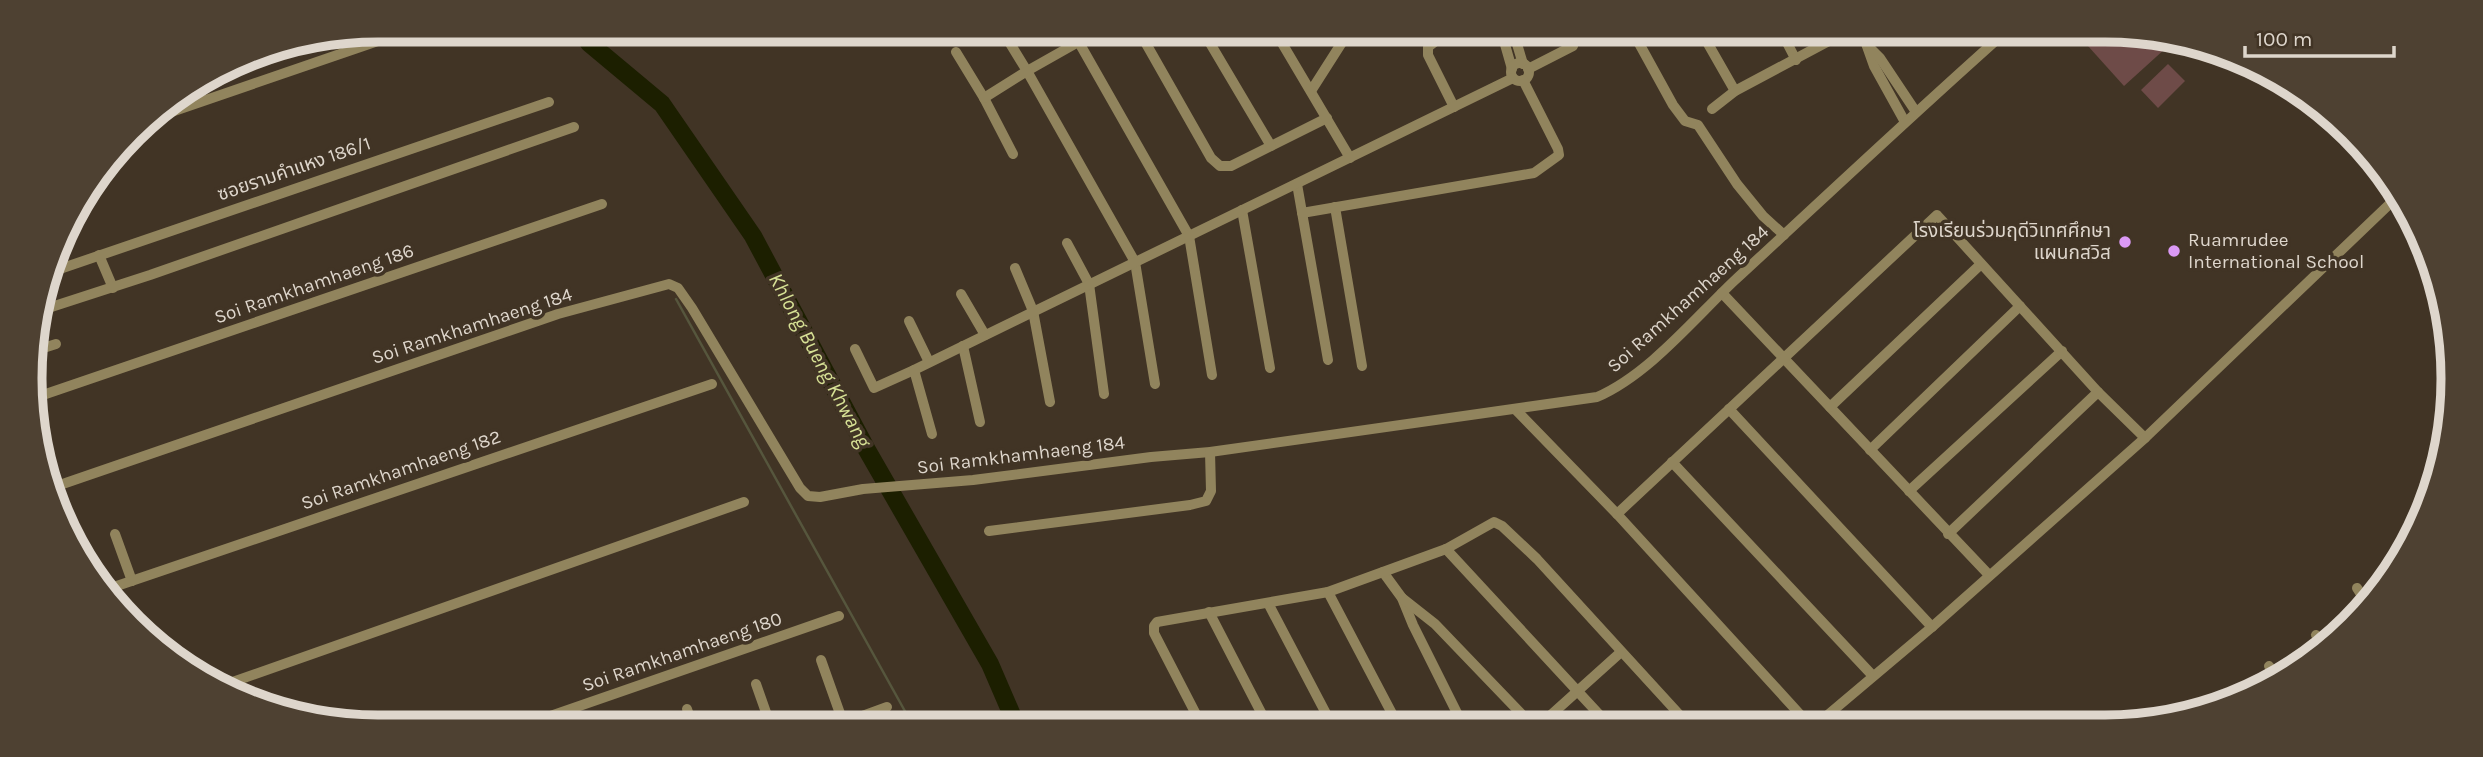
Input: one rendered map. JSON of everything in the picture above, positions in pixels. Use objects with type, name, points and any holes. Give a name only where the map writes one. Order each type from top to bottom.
[{"type":"street","points":[[177,110],[375,42]]},
{"type":"street","points":[[1009,42],[1135,262],[1155,384]]},
{"type":"street","points":[[984,98],[1069,42]]},
{"type":"street","points":[[1079,42],[1189,236],[1212,375]]},
{"type":"street","points":[[1145,42],[1211,158],[1220,166],[1231,166],[1327,118]]},
{"type":"street","points":[[1209,42],[1271,146]]},
{"type":"street","points":[[1281,42],[1350,158]]},
{"type":"street","points":[[1311,91],[1340,42]]},
{"type":"street","points":[[1435,42],[1428,47],[1428,55],[1454,107]]},
{"type":"street","points":[[1302,213],[1534,173],[1559,155],[1516,76],[1505,42]]},
{"type":"street","points":[[1517,42],[1526,67]]},
{"type":"street","points":[[1638,42],[1685,121],[1698,125],[1737,184],[1763,216],[1784,235]]},
{"type":"street","points":[[1707,42],[1735,92]]},
{"type":"street","points":[[1787,42],[1796,60]]},
{"type":"street","points":[[1713,109],[1735,92],[1828,42]]},
{"type":"street","points":[[1866,42],[1874,66],[1905,122]]},
{"type":"street","name":"Soi Ramkhamhaeng 184","points":[[59,485],[558,314],[669,284],[678,288],[692,308],[800,488],[808,496],[820,498],[863,489],[1210,452],[1597,397],[1615,389],[1661,351],[1994,42]]},
{"type":"street","points":[[1516,76],[1517,64],[1526,67],[1573,46]]},
{"type":"street","points":[[1869,47],[1880,58],[1916,112]]},
{"type":"street","points":[[956,52],[1013,154]]},
{"type":"street","points":[[855,349],[874,387],[914,370],[1516,76]]},
{"type":"street","name":"ซอยรามคำแหง 186/1","points":[[61,269],[550,102]]},
{"type":"street","points":[[49,309],[574,127]]},
{"type":"street","points":[[1297,184],[1328,360]]},
{"type":"street","points":[[1828,715],[1932,627],[2145,438],[2391,203]]},
{"type":"street","name":"Soi Ramkhamhaeng 186","points":[[43,395],[603,204]]},
{"type":"street","points":[[1335,207],[1362,366]]},
{"type":"street","points":[[1242,210],[1270,369]]},
{"type":"street","points":[[1617,513],[1937,215],[2098,393],[2145,438]]},
{"type":"street","points":[[1067,243],[1089,284],[1104,394]]},
{"type":"street","points":[[99,255],[113,288]]},
{"type":"street","points":[[1830,407],[1981,264]]},
{"type":"street","points":[[1015,268],[1032,311],[1050,402]]},
{"type":"street","points":[[1722,293],[1989,575]]},
{"type":"street","points":[[961,294],[985,335]]},
{"type":"street","points":[[1870,450],[2020,306]]},
{"type":"street","points":[[909,321],[929,362]]},
{"type":"street","points":[[44,348],[56,344]]},
{"type":"street","points":[[963,346],[981,422]]},
{"type":"street","points":[[1909,491],[2062,351]]},
{"type":"street","points":[[914,370],[932,435]]},
{"type":"street","name":"Soi Ramkhamhaeng 182","points":[[115,587],[712,384]]},
{"type":"street","points":[[1948,534],[2098,393]]},
{"type":"street","points":[[1515,409],[1617,513],[1801,715]]},
{"type":"street","points":[[1730,409],[1932,627]]},
{"type":"street","points":[[989,531],[1190,505],[1206,500],[1211,491],[1210,452]]},
{"type":"street","points":[[1672,462],[1873,676]]},
{"type":"street","points":[[234,682],[744,502]]},
{"type":"street","points":[[1196,715],[1153,629],[1157,622],[1328,592],[1447,549],[1494,522],[1502,526],[1537,559],[1680,715]]},
{"type":"street","points":[[115,534],[132,581]]},
{"type":"street","points":[[1447,549],[1600,715]]},
{"type":"street","points":[[1383,572],[1402,598],[1458,715]]},
{"type":"street","points":[[2357,588],[2361,595]]},
{"type":"street","points":[[1328,592],[1393,715]]},
{"type":"street","points":[[1402,598],[1435,624],[1523,715]]},
{"type":"street","points":[[1268,604],[1327,715]]},
{"type":"street","points":[[1209,612],[1262,715]]},
{"type":"street","name":"Soi Ramkhamhaeng 180","points":[[553,715],[839,616]]},
{"type":"street","points":[[1551,715],[1621,652]]},
{"type":"street","points":[[821,660],[841,715]]},
{"type":"street","points":[[2269,666],[2272,670]]},
{"type":"street","points":[[756,684],[767,715]]},
{"type":"street","points":[[864,715],[887,707]]},
{"type":"street","points":[[687,709],[689,715]]},
{"type":"shaded area","points":[[2084,42],[2166,48],[2124,86]]},
{"type":"shaded area","points":[[2168,64],[2185,81],[2158,108],[2141,90]]},
{"type":"waterway","name":"Khlong Bueng Khwang","points":[[588,42],[662,104],[753,236],[867,450],[990,664],[1012,715]]},
{"type":"waterway","points":[[676,299],[907,715]]},
{"type":"place","name":"โรงเรียนร่วมฤดีวิเทศศึกษา แผนกสวิส","points":[[2125,242]]},
{"type":"place","name":"Ruamrudee International School","points":[[2174,251]]}]
